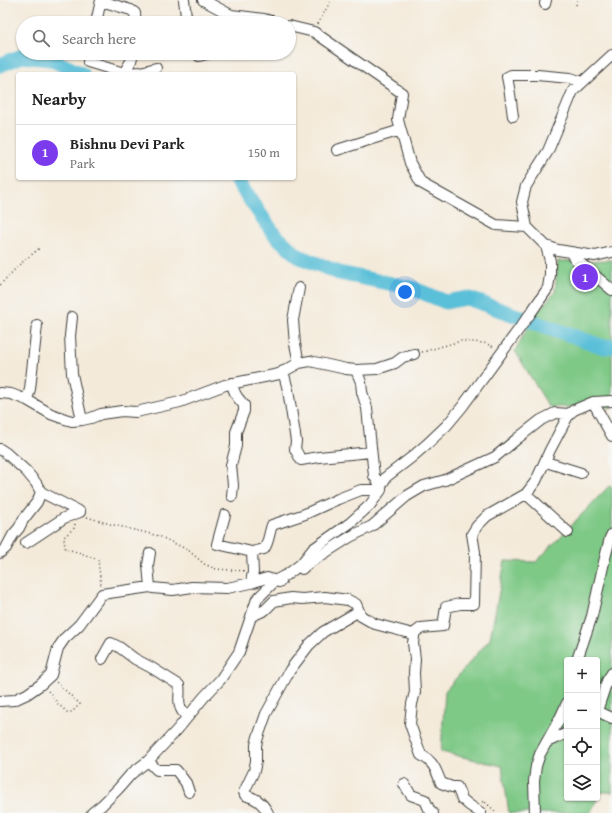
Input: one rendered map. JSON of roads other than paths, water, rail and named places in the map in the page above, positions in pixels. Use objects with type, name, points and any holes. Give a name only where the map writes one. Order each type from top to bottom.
[{"type":"street","points":[[98,16],[101,0],[131,10],[135,13],[135,16]]},
{"type":"street","points":[[184,0],[186,16]]},
{"type":"street","points":[[203,0],[226,16]]},
{"type":"street","points":[[296,28],[314,32],[402,93],[398,120],[410,163],[421,183],[496,225],[527,227]]},
{"type":"street","points":[[612,55],[573,91],[548,152],[526,186],[522,202],[527,227],[546,246],[558,250],[595,256],[612,252]]},
{"type":"street","points":[[88,60],[88,62],[121,72]]},
{"type":"street","points":[[125,72],[131,60]]},
{"type":"street","points":[[141,72],[156,68]]},
{"type":"street","points":[[513,116],[507,77],[511,75],[537,75],[570,78],[582,82]]},
{"type":"street","points":[[337,150],[401,130]]},
{"type":"street","points":[[94,812],[131,774],[148,761],[220,680],[239,652],[257,599],[276,580],[288,574],[301,564],[314,549],[350,523],[370,505],[386,477],[412,458],[447,425],[462,407],[548,288],[550,262],[546,246]]},
{"type":"street","points":[[570,252],[575,259],[612,290]]},
{"type":"street","points":[[299,288],[293,320],[295,344],[299,363]]},
{"type":"street","points":[[72,317],[70,336],[72,374],[82,420]]},
{"type":"street","points":[[27,400],[30,389],[38,325]]},
{"type":"street","points":[[0,392],[11,394],[27,400],[51,414],[72,421],[122,410],[136,412],[180,402],[232,383],[280,374],[299,363],[310,361],[346,369],[377,369],[395,363],[403,357],[414,354]]},
{"type":"street","points":[[356,370],[361,382],[362,392],[367,408],[374,476],[381,488]]},
{"type":"street","points":[[283,371],[288,390],[296,441],[295,449],[301,460],[372,452]]},
{"type":"street","points":[[232,383],[235,395],[244,405],[244,412],[236,432],[236,446],[231,465],[233,485],[232,496]]},
{"type":"street","points":[[413,634],[421,628],[443,626],[446,607],[460,604],[474,604],[475,552],[472,534],[487,516],[526,494],[536,481],[569,414],[574,410],[593,402],[612,400]]},
{"type":"street","points":[[593,402],[612,436]]},
{"type":"street","points":[[0,701],[14,700],[27,694],[51,675],[58,648],[64,638],[79,625],[102,594],[150,587],[173,590],[192,588],[227,588],[267,578],[279,582],[289,579],[306,565],[350,537],[372,526],[407,496],[424,486],[445,480],[495,458],[541,420],[555,413],[569,414]]},
{"type":"street","points":[[0,449],[26,471],[41,492],[80,512],[64,518],[26,543]]},
{"type":"street","points":[[546,462],[581,473]]},
{"type":"street","points":[[225,515],[217,544],[252,552],[264,549],[267,545],[272,525],[288,521],[361,490],[381,488]]},
{"type":"street","points":[[0,553],[6,548],[13,535],[19,528],[22,520],[37,502],[41,492]]},
{"type":"street","points":[[526,494],[568,532]]},
{"type":"street","points":[[578,657],[592,616],[612,534]]},
{"type":"street","points":[[251,583],[253,572],[252,552]]},
{"type":"street","points":[[150,553],[148,565],[150,587]]},
{"type":"street","points":[[252,616],[265,610],[274,601],[291,598],[302,599],[325,597],[348,600],[356,604],[361,616],[374,624],[413,634]]},
{"type":"street","points":[[268,813],[264,805],[254,798],[245,795],[244,792],[254,771],[256,761],[256,745],[266,714],[290,670],[309,645],[323,632],[359,611]]},
{"type":"street","points":[[413,634],[415,692],[410,724],[421,755],[428,759],[434,766],[441,783],[457,788],[462,799],[481,813]]},
{"type":"street","points":[[102,659],[111,644],[119,647],[135,659],[152,668],[179,686],[179,704],[181,710],[187,717]]},
{"type":"street","points":[[600,702],[607,681],[612,673]]},
{"type":"street","points":[[535,813],[534,781],[536,766],[540,754],[564,709]]},
{"type":"street","points":[[600,712],[612,718]]},
{"type":"street","points":[[547,742],[564,734]]},
{"type":"street","points":[[148,761],[157,770],[176,770],[186,783],[189,792]]},
{"type":"street","points":[[404,784],[411,795],[424,800],[428,809],[433,813]]},
{"type":"waterway","points":[[0,65],[16,58]]},
{"type":"waterway","points":[[52,60],[78,72]]},
{"type":"waterway","points":[[236,180],[274,234],[298,256],[339,273],[412,288],[446,302],[467,298],[604,347],[612,346]]},
{"type":"place","name":"Bishnu Devi Park","points":[[585,277]]}]
